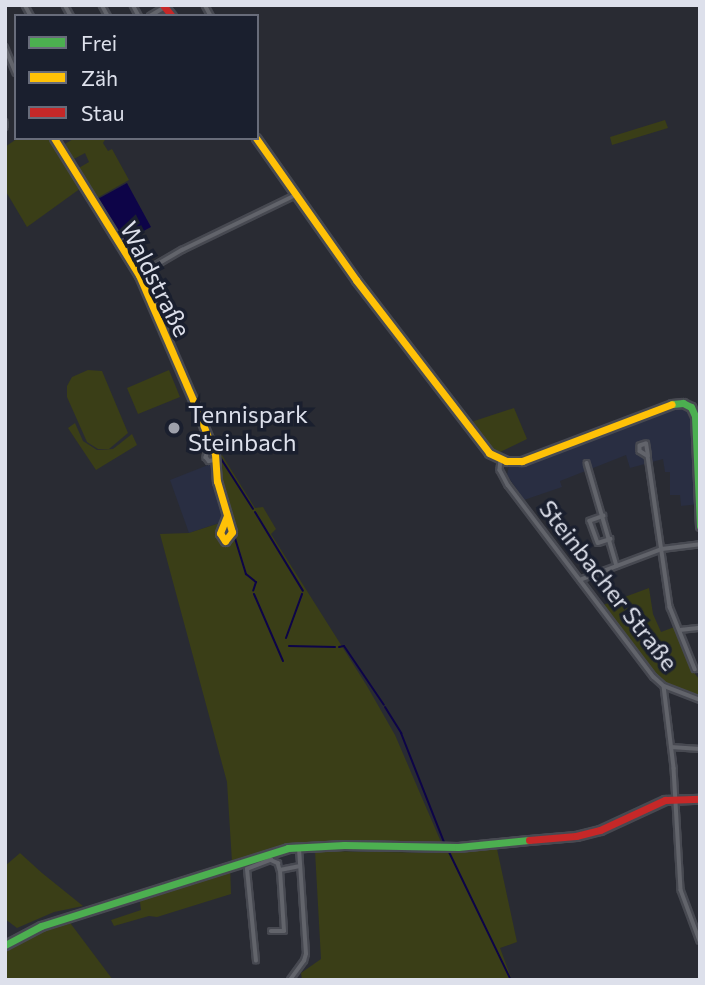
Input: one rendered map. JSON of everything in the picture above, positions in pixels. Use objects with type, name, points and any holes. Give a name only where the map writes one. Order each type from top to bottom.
[{"type":"street","points":[[5,47],[8,61]]},
{"type":"street","name":"Waldstraße","points":[[55,140],[139,275],[211,443],[232,532],[229,539],[222,539],[227,516]]},
{"type":"street","points":[[257,140],[478,442],[504,461],[527,459],[672,403],[687,404],[697,412],[700,526]]},
{"type":"street","points":[[139,275],[182,250],[296,195]]},
{"type":"street","points":[[648,456],[670,607],[695,669]]},
{"type":"street","name":"Steinbacher Straße","points":[[504,461],[503,475],[643,664],[664,686],[700,700]]},
{"type":"street","points":[[587,463],[617,565]]},
{"type":"street","points":[[604,516],[590,521],[598,543],[610,539]]},
{"type":"street","points":[[580,580],[662,549],[700,544]]},
{"type":"street","points":[[680,630],[700,628]]},
{"type":"street","points":[[664,686],[681,890],[700,941]]},
{"type":"street","points":[[671,747],[700,749]]},
{"type":"street","points":[[5,945],[21,934],[230,864],[299,846],[447,847],[498,844],[591,833],[674,798],[700,799]]},
{"type":"street","points":[[290,980],[306,954],[299,846]]},
{"type":"street","points":[[256,961],[250,878],[247,869],[275,860],[281,870],[284,931],[271,931]]},
{"type":"street","points":[[281,870],[300,866]]},
{"type":"shaded area","points":[[127,183],[151,227],[123,242],[98,199]]},
{"type":"shaded area","points":[[676,403],[684,405],[689,411],[700,407],[700,504],[681,506],[680,495],[670,495],[670,472],[665,472],[663,459],[630,468],[626,455],[560,481],[562,487],[524,500],[507,475],[509,465]]},
{"type":"shaded area","points":[[213,463],[225,514],[222,522],[189,533],[170,480]]},
{"type":"green space","points":[[665,120],[668,128],[612,145],[610,137]]},
{"type":"green space","points":[[15,140],[53,140],[81,188],[27,227],[5,190],[5,147]]},
{"type":"green space","points":[[72,140],[105,140],[103,143],[108,151],[112,149],[129,180],[97,198],[77,169],[89,162],[85,153],[72,160],[63,145]]},
{"type":"green space","points":[[88,370],[102,371],[128,433],[109,449],[98,449],[87,442],[67,397],[67,386],[72,377]]},
{"type":"green space","points":[[169,370],[180,397],[138,414],[127,388]]},
{"type":"green space","points":[[514,408],[527,439],[496,454],[486,447],[468,423]]},
{"type":"green space","points":[[75,423],[83,441],[97,450],[113,449],[132,434],[137,445],[96,470],[68,428]]},
{"type":"green space","points":[[222,455],[255,508],[263,507],[276,529],[271,534],[395,735],[441,842],[297,844],[232,862],[227,782],[160,534],[189,533],[229,520],[214,459]]},
{"type":"green space","points":[[649,588],[653,614],[661,632],[677,626],[693,666],[691,669],[700,680],[700,697],[664,683],[655,675],[603,605]]},
{"type":"green space","points":[[497,849],[517,942],[500,948],[512,980],[302,980],[301,973],[321,959],[315,851],[448,853]]},
{"type":"green space","points":[[20,853],[83,906],[54,912],[17,928],[5,919],[5,866]]},
{"type":"green space","points":[[230,864],[231,894],[157,917],[149,916],[114,926],[111,920],[141,910],[139,894]]},
{"type":"green space","points":[[68,920],[113,980],[5,980],[5,950],[39,930]]},
{"type":"waterway","points":[[145,279],[162,320]]},
{"type":"waterway","points":[[218,454],[253,509]]},
{"type":"waterway","points":[[255,512],[303,591]]},
{"type":"waterway","points":[[234,535],[246,574],[256,582],[253,591]]},
{"type":"waterway","points":[[254,594],[283,661]]},
{"type":"waterway","points":[[286,638],[302,594]]},
{"type":"waterway","points":[[289,646],[335,647]]},
{"type":"waterway","points":[[339,647],[344,646],[384,705]]},
{"type":"waterway","points":[[385,707],[401,733],[444,842]]},
{"type":"waterway","points":[[449,852],[511,980]]},
{"type":"traffic: fast","points":[[672,404],[683,403],[691,407],[695,416],[700,526]]},
{"type":"traffic: fast","points":[[5,945],[41,926],[288,848],[344,845],[458,847],[529,840]]},
{"type":"traffic: slow","points":[[55,140],[139,275],[193,400],[215,454],[217,481],[232,532],[225,541],[220,533],[227,516]]},
{"type":"traffic: slow","points":[[257,140],[356,280],[489,453],[506,461],[522,461],[672,404]]},
{"type":"traffic: jam","points":[[163,5],[170,14]]},
{"type":"traffic: jam","points":[[529,840],[576,836],[600,830],[665,800],[700,799]]},
{"type":"place","name":"Tennispark Steinbach","points":[[174,428]]}]
